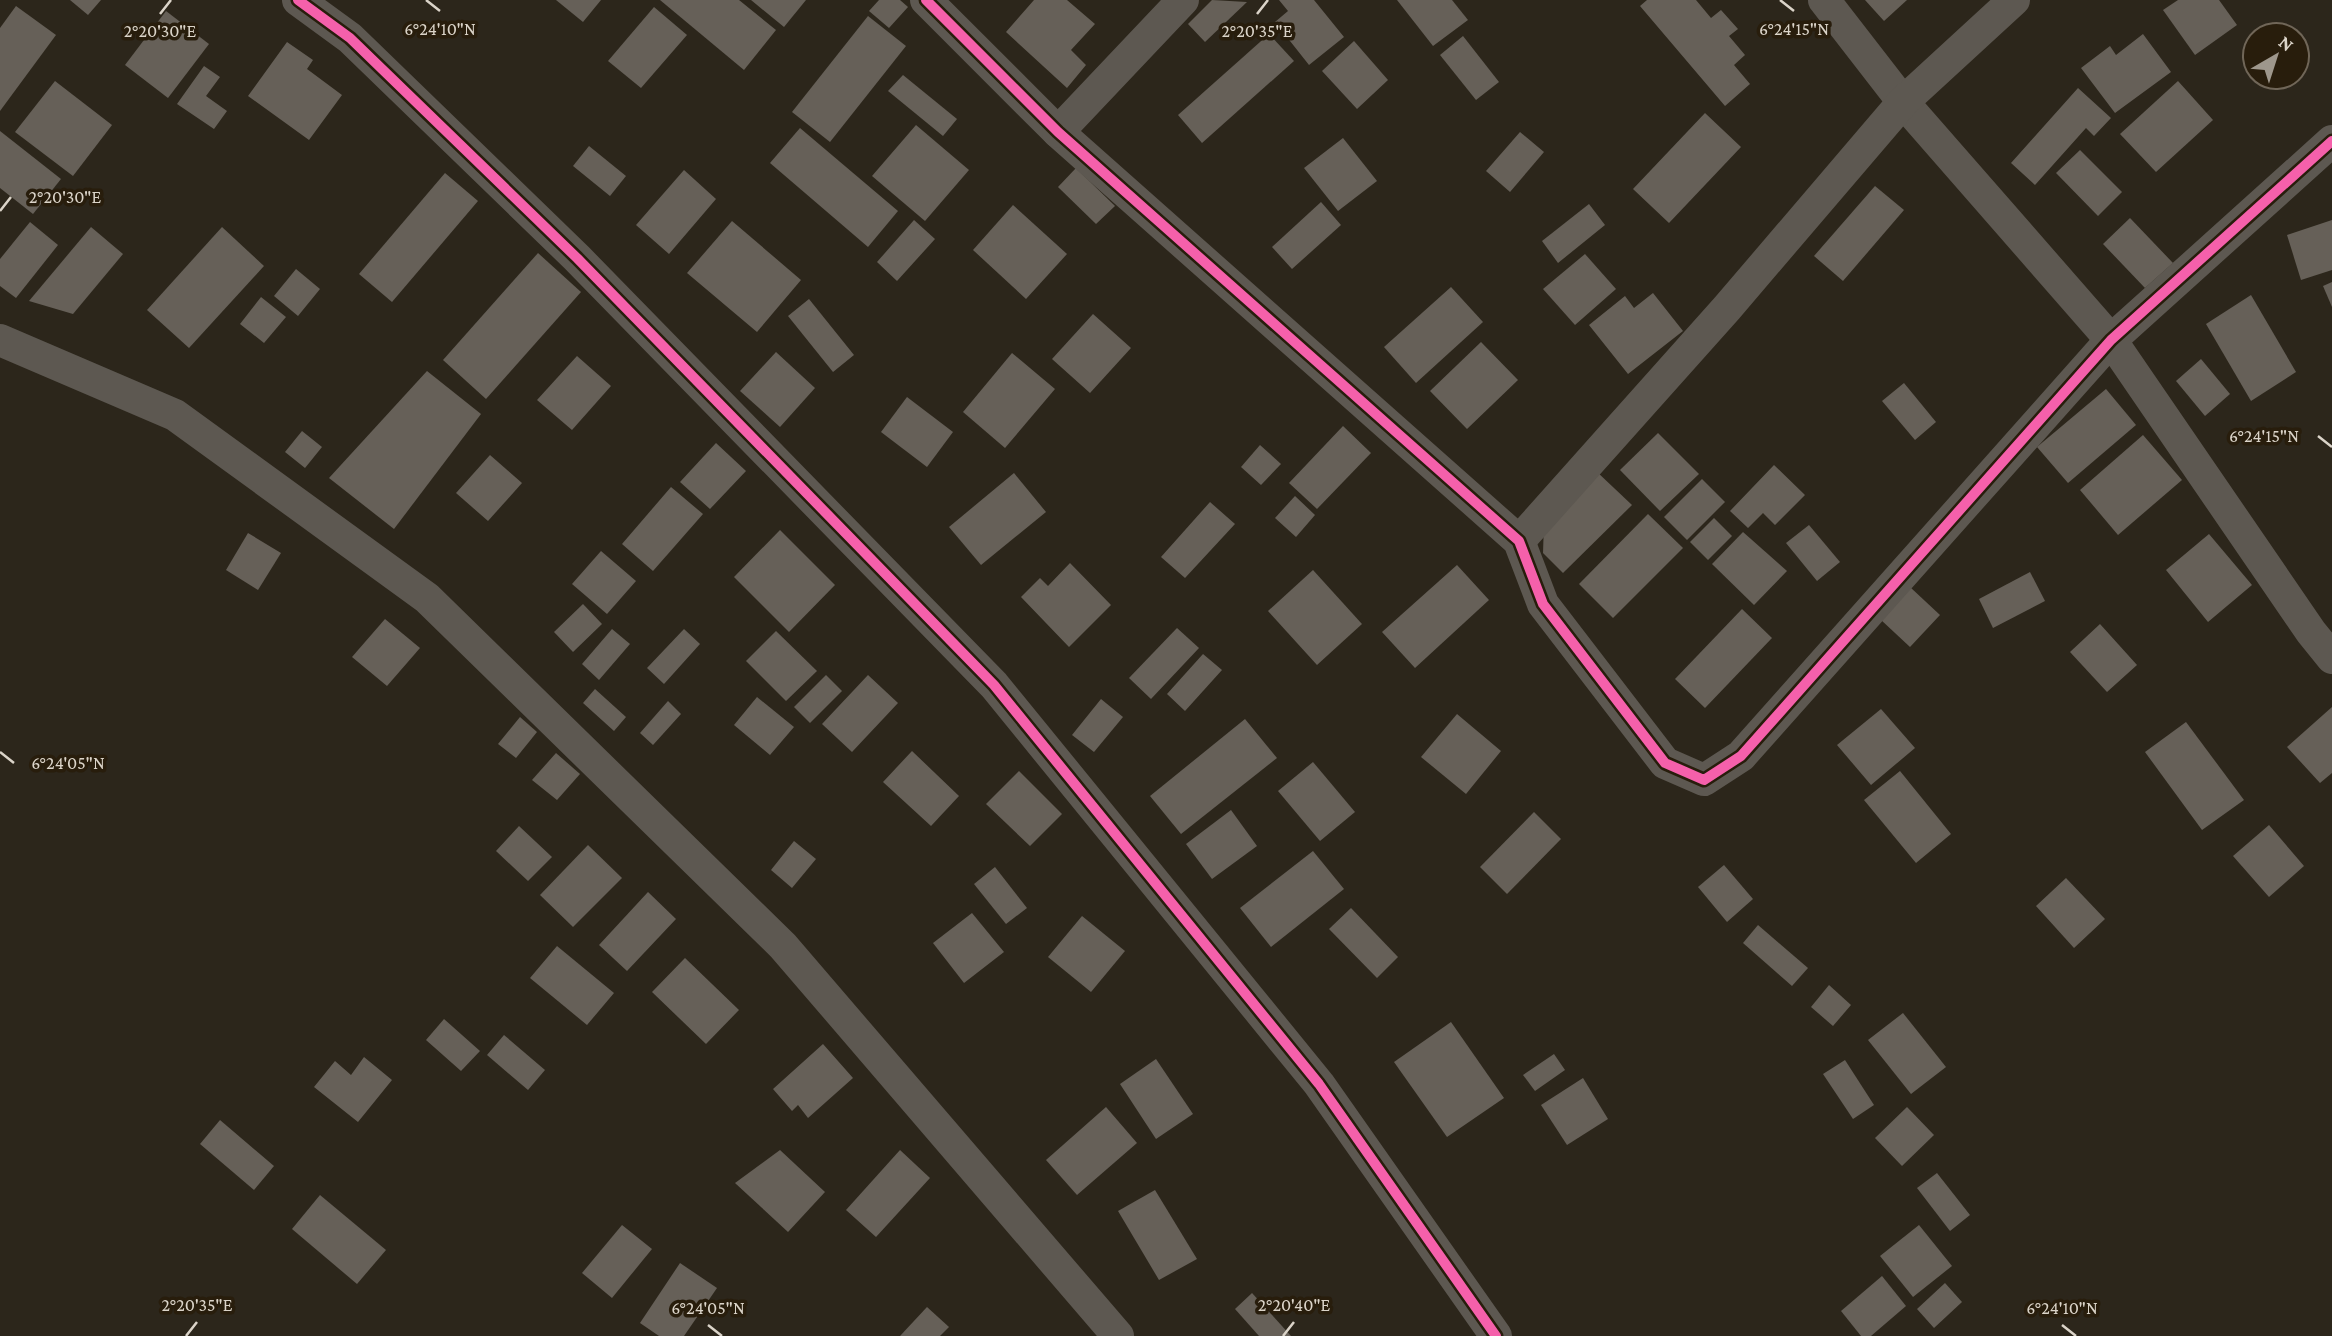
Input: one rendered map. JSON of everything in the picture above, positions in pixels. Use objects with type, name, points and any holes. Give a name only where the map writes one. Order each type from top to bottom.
[{"type":"street","points":[[298,0],[350,38],[577,258],[994,685],[1319,1084],[1496,1336]]},
{"type":"street","points":[[926,0],[1058,132],[1520,541],[1543,604],[1665,764],[1704,780],[1741,756],[2111,340],[2332,141]]},
{"type":"street","points":[[1058,132],[1183,0]]},
{"type":"street","points":[[1824,0],[1903,102],[2111,340],[2311,632],[2332,658]]},
{"type":"street","points":[[1520,541],[1727,307],[1903,102],[2014,0]]},
{"type":"street","points":[[0,340],[175,415],[427,598],[783,946],[1080,1288],[1118,1336]]},
{"type":"building","points":[[70,0],[101,0],[88,15]]},
{"type":"building","points":[[556,0],[601,0],[583,22]]},
{"type":"building","points":[[660,0],[739,0],[776,30],[744,70]]},
{"type":"building","points":[[751,0],[806,0],[784,27]]},
{"type":"building","points":[[879,0],[900,0],[908,7],[889,28],[869,11]]},
{"type":"building","points":[[1034,0],[1067,0],[1095,24],[1071,50],[1086,65],[1067,88],[1006,32]]},
{"type":"building","points":[[1212,0],[1247,2],[1205,42],[1188,24]]},
{"type":"building","points":[[1279,0],[1314,0],[1344,37],[1309,65],[1275,22],[1288,11]]},
{"type":"building","points":[[1397,0],[1452,0],[1468,20],[1433,46]]},
{"type":"building","points":[[1647,0],[1696,0],[1711,18],[1721,10],[1738,29],[1729,36],[1745,55],[1734,65],[1750,84],[1725,106],[1640,6]]},
{"type":"building","points":[[1865,0],[1907,0],[1884,21]]},
{"type":"building","points":[[2178,0],[2219,0],[2237,25],[2195,55],[2163,10]]},
{"type":"building","points":[[16,6],[56,35],[0,111],[0,28]]},
{"type":"building","points":[[654,7],[687,35],[641,88],[608,61]]},
{"type":"building","points":[[166,11],[209,44],[168,98],[125,65]]},
{"type":"building","points":[[868,16],[906,46],[830,142],[792,112]]},
{"type":"building","points":[[1269,34],[1294,61],[1202,143],[1178,115]]},
{"type":"building","points":[[2143,34],[2171,72],[2115,113],[2081,68],[2110,46],[2116,55]]},
{"type":"building","points":[[1463,36],[1499,82],[1476,100],[1440,55]]},
{"type":"building","points":[[1354,41],[1388,80],[1357,109],[1322,71]]},
{"type":"building","points":[[287,42],[313,60],[307,69],[342,95],[309,140],[248,96]]},
{"type":"building","points":[[204,66],[220,77],[206,96],[227,111],[214,129],[177,104]]},
{"type":"building","points":[[903,75],[957,119],[943,136],[888,91]]},
{"type":"building","points":[[55,81],[112,125],[73,176],[15,132]]},
{"type":"building","points":[[2178,81],[2213,120],[2156,172],[2120,134]]},
{"type":"building","points":[[2078,88],[2111,118],[2094,136],[2086,128],[2035,185],[2011,163]]},
{"type":"building","points":[[1705,113],[1741,147],[1669,223],[1633,189]]},
{"type":"building","points":[[916,125],[969,170],[925,221],[872,176]]},
{"type":"building","points":[[800,128],[898,211],[868,247],[770,163]]},
{"type":"building","points":[[0,131],[61,179],[33,214],[0,188]]},
{"type":"building","points":[[1520,132],[1544,152],[1510,192],[1486,171]]},
{"type":"building","points":[[1343,138],[1377,181],[1338,211],[1304,168]]},
{"type":"building","points":[[589,146],[626,176],[610,196],[573,166]]},
{"type":"building","points":[[2080,150],[2122,192],[2098,216],[2056,173]]},
{"type":"building","points":[[1076,168],[1115,206],[1096,224],[1058,187]]},
{"type":"building","points":[[684,170],[716,199],[669,254],[636,225]]},
{"type":"building","points":[[445,173],[478,201],[392,302],[359,274]]},
{"type":"building","points":[[1875,186],[1904,210],[1843,281],[1814,256]]},
{"type":"building","points":[[1321,202],[1341,225],[1292,269],[1272,247]]},
{"type":"building","points":[[1589,204],[1605,225],[1558,263],[1542,241]]},
{"type":"building","points":[[1013,205],[1067,254],[1026,299],[973,250]]},
{"type":"building","points":[[2130,218],[2173,263],[2145,288],[2103,244]]},
{"type":"building","points":[[914,220],[935,239],[897,281],[877,262]]},
{"type":"building","points":[[2332,220],[2332,270],[2301,280],[2287,235]]},
{"type":"building","points":[[732,221],[801,280],[757,332],[687,273]]},
{"type":"building","points":[[30,222],[58,245],[16,298],[0,286],[0,259]]},
{"type":"building","points":[[91,227],[123,254],[73,314],[29,301]]},
{"type":"building","points":[[222,227],[264,266],[189,348],[147,310]]},
{"type":"building","points":[[538,253],[581,292],[486,399],[443,360]]},
{"type":"building","points":[[1585,254],[1616,289],[1575,325],[1543,289]]},
{"type":"building","points":[[296,269],[320,289],[298,316],[274,296]]},
{"type":"building","points":[[2332,282],[2332,307],[2323,286]]},
{"type":"building","points":[[1451,287],[1483,322],[1416,383],[1384,347]]},
{"type":"building","points":[[1653,293],[1683,331],[1628,374],[1589,325],[1625,296],[1634,308]]},
{"type":"building","points":[[2251,295],[2296,372],[2251,401],[2206,324]]},
{"type":"building","points":[[261,297],[286,317],[264,343],[240,324]]},
{"type":"building","points":[[809,299],[854,355],[833,372],[788,316]]},
{"type":"building","points":[[1093,314],[1131,348],[1090,393],[1052,359]]},
{"type":"building","points":[[1481,342],[1518,380],[1467,429],[1430,391]]},
{"type":"building","points":[[776,352],[815,388],[780,427],[740,391]]},
{"type":"building","points":[[1012,353],[1055,389],[1005,448],[963,412]]},
{"type":"building","points":[[577,356],[611,386],[572,430],[537,400]]},
{"type":"building","points":[[2201,359],[2230,394],[2205,416],[2176,381]]},
{"type":"building","points":[[427,371],[481,414],[394,529],[329,478]]},
{"type":"building","points":[[1904,383],[1936,422],[1915,440],[1882,401]]},
{"type":"building","points":[[2106,389],[2136,425],[2068,483],[2037,447]]},
{"type":"building","points":[[907,397],[953,432],[927,467],[881,432]]},
{"type":"building","points":[[1343,426],[1371,453],[1317,509],[1289,483]]},
{"type":"building","points":[[302,431],[322,447],[305,468],[285,452]]},
{"type":"building","points":[[1658,433],[1699,474],[1660,511],[1620,470]]},
{"type":"building","points":[[2143,435],[2182,480],[2118,535],[2080,490]]},
{"type":"building","points":[[716,443],[746,471],[710,509],[680,482]]},
{"type":"building","points":[[1260,445],[1281,464],[1261,485],[1241,467]]},
{"type":"building","points":[[490,455],[522,483],[488,521],[456,493]]},
{"type":"building","points":[[1774,465],[1805,495],[1775,525],[1763,513],[1748,528],[1730,511]]},
{"type":"building","points":[[1596,471],[1632,505],[1563,573],[1543,553],[1544,521]]},
{"type":"building","points":[[1014,473],[1046,512],[981,565],[949,527]]},
{"type":"building","points":[[1702,479],[1725,502],[1687,540],[1664,517]]},
{"type":"building","points":[[671,487],[703,514],[653,571],[622,544]]},
{"type":"building","points":[[1295,496],[1315,515],[1296,537],[1275,518]]},
{"type":"building","points":[[1210,502],[1235,524],[1185,578],[1161,557]]},
{"type":"building","points":[[1648,514],[1683,548],[1613,618],[1579,584]]},
{"type":"building","points":[[1714,518],[1732,536],[1708,560],[1690,542]]},
{"type":"building","points":[[1809,525],[1840,562],[1817,581],[1786,543]]},
{"type":"building","points":[[780,530],[835,585],[789,632],[734,577]]},
{"type":"building","points":[[1743,532],[1787,571],[1754,605],[1712,564]]},
{"type":"building","points":[[248,533],[281,553],[258,590],[226,570]]},
{"type":"building","points":[[2209,534],[2252,585],[2208,622],[2166,570]]},
{"type":"building","points":[[601,551],[636,581],[607,614],[572,584]]},
{"type":"building","points":[[1070,563],[1111,605],[1069,647],[1021,597],[1040,578],[1048,586]]},
{"type":"building","points":[[1457,565],[1489,600],[1415,668],[1382,632]]},
{"type":"building","points":[[1313,570],[1362,624],[1317,665],[1268,611]]},
{"type":"building","points":[[2030,572],[2045,601],[1993,628],[1979,599]]},
{"type":"building","points":[[1910,587],[1940,615],[1910,647],[1880,619]]},
{"type":"building","points":[[583,604],[602,624],[573,652],[554,632]]},
{"type":"building","points":[[1742,609],[1772,638],[1705,708],[1675,679]]},
{"type":"building","points":[[385,619],[420,648],[387,686],[352,657]]},
{"type":"building","points":[[2100,624],[2137,665],[2107,692],[2070,652]]},
{"type":"building","points":[[1177,628],[1199,648],[1151,699],[1129,678]]},
{"type":"building","points":[[612,629],[630,644],[599,680],[582,664]]},
{"type":"building","points":[[684,629],[700,644],[664,684],[647,668]]},
{"type":"building","points":[[776,631],[817,671],[786,701],[746,661]]},
{"type":"building","points":[[1203,654],[1222,670],[1185,711],[1167,694]]},
{"type":"building","points":[[826,675],[842,691],[810,723],[794,707]]},
{"type":"building","points":[[868,675],[898,703],[852,752],[822,724]]},
{"type":"building","points":[[595,689],[626,717],[614,731],[583,703]]},
{"type":"building","points":[[757,697],[794,727],[770,755],[734,725]]},
{"type":"building","points":[[1101,699],[1123,717],[1094,752],[1072,735]]},
{"type":"building","points":[[668,701],[681,714],[653,745],[640,733]]},
{"type":"building","points":[[2332,707],[2332,773],[2320,783],[2287,747]]},
{"type":"building","points":[[1881,709],[1915,748],[1871,785],[1837,745]]},
{"type":"building","points":[[1457,714],[1501,751],[1466,794],[1421,757]]},
{"type":"building","points":[[520,717],[537,732],[516,758],[498,744]]},
{"type":"building","points":[[1245,719],[1277,758],[1181,834],[1150,796]]},
{"type":"building","points":[[2186,722],[2244,800],[2202,830],[2145,752]]},
{"type":"building","points":[[912,751],[959,796],[931,826],[883,782]]},
{"type":"building","points":[[556,753],[580,774],[557,800],[532,780]]},
{"type":"building","points":[[1313,762],[1355,812],[1320,841],[1278,791]]},
{"type":"building","points":[[1019,771],[1062,814],[1030,846],[986,804]]},
{"type":"building","points":[[1900,771],[1951,834],[1916,863],[1864,800]]},
{"type":"building","points":[[1231,810],[1257,846],[1212,879],[1186,844]]},
{"type":"building","points":[[1534,812],[1561,839],[1507,894],[1480,867]]},
{"type":"building","points":[[2269,825],[2304,866],[2269,897],[2233,856]]},
{"type":"building","points":[[519,826],[552,857],[528,881],[496,851]]},
{"type":"building","points":[[794,841],[816,859],[792,888],[771,870]]},
{"type":"building","points":[[588,845],[622,878],[573,927],[540,895]]},
{"type":"building","points":[[1313,851],[1344,889],[1271,947],[1240,908]]},
{"type":"building","points":[[1724,865],[1753,899],[1727,922],[1698,887]]},
{"type":"building","points":[[995,867],[1027,908],[1006,924],[974,884]]},
{"type":"building","points":[[2066,878],[2105,919],[2074,948],[2036,906]]},
{"type":"building","points":[[648,892],[676,919],[627,971],[599,945]]},
{"type":"building","points":[[1351,908],[1398,957],[1377,978],[1329,929]]},
{"type":"building","points":[[972,913],[1004,952],[964,983],[933,943]]},
{"type":"building","points":[[1082,916],[1125,951],[1091,992],[1048,957]]},
{"type":"building","points":[[1758,925],[1808,968],[1792,986],[1743,943]]},
{"type":"building","points":[[557,946],[614,993],[587,1025],[530,978]]},
{"type":"building","points":[[685,958],[739,1010],[706,1044],[652,992]]},
{"type":"building","points":[[1829,985],[1851,1005],[1833,1026],[1811,1007]]},
{"type":"building","points":[[1903,1013],[1946,1067],[1911,1094],[1868,1040]]},
{"type":"building","points":[[444,1019],[480,1051],[461,1071],[426,1040]]},
{"type":"building","points":[[1451,1022],[1504,1098],[1447,1137],[1394,1062]]},
{"type":"building","points":[[504,1035],[545,1070],[528,1090],[487,1055]]},
{"type":"building","points":[[823,1044],[853,1078],[808,1118],[798,1105],[792,1111],[773,1089]]},
{"type":"building","points":[[1554,1054],[1565,1070],[1535,1091],[1523,1075]]},
{"type":"building","points":[[364,1057],[392,1080],[358,1122],[314,1087],[335,1061],[351,1075]]},
{"type":"building","points":[[1156,1059],[1193,1114],[1156,1139],[1120,1084]]},
{"type":"building","points":[[1845,1060],[1874,1105],[1853,1119],[1823,1074]]},
{"type":"building","points":[[1583,1078],[1608,1119],[1567,1145],[1541,1105]]},
{"type":"building","points":[[1106,1107],[1137,1143],[1077,1195],[1046,1160]]},
{"type":"building","points":[[1907,1107],[1934,1135],[1902,1166],[1875,1138]]},
{"type":"building","points":[[220,1120],[274,1166],[254,1190],[200,1144]]},
{"type":"building","points":[[780,1150],[825,1192],[788,1232],[735,1183]]},
{"type":"building","points":[[900,1150],[930,1178],[876,1237],[846,1210]]},
{"type":"building","points":[[1937,1173],[1970,1215],[1950,1231],[1917,1188]]},
{"type":"building","points":[[1155,1190],[1197,1259],[1159,1280],[1118,1211]]},
{"type":"building","points":[[320,1195],[386,1250],[357,1284],[292,1229]]},
{"type":"building","points":[[622,1225],[652,1249],[612,1298],[582,1273]]},
{"type":"building","points":[[1919,1225],[1952,1266],[1913,1297],[1880,1256]]},
{"type":"building","points":[[680,1263],[717,1288],[684,1336],[659,1336],[640,1323]]},
{"type":"building","points":[[1882,1276],[1906,1306],[1871,1336],[1861,1336],[1841,1311]]},
{"type":"building","points":[[1945,1283],[1962,1302],[1934,1328],[1917,1309]]},
{"type":"building","points":[[1252,1293],[1291,1336],[1259,1336],[1235,1309]]},
{"type":"building","points":[[927,1307],[949,1327],[940,1336],[900,1336]]},
{"type":"cycle path","points":[[298,0],[350,38],[577,258],[994,685],[1319,1084],[1496,1336]]},
{"type":"cycle path","points":[[926,0],[1058,132],[1519,541],[1543,604],[1665,763],[1704,780],[1741,756],[2111,340],[2332,141]]}]
